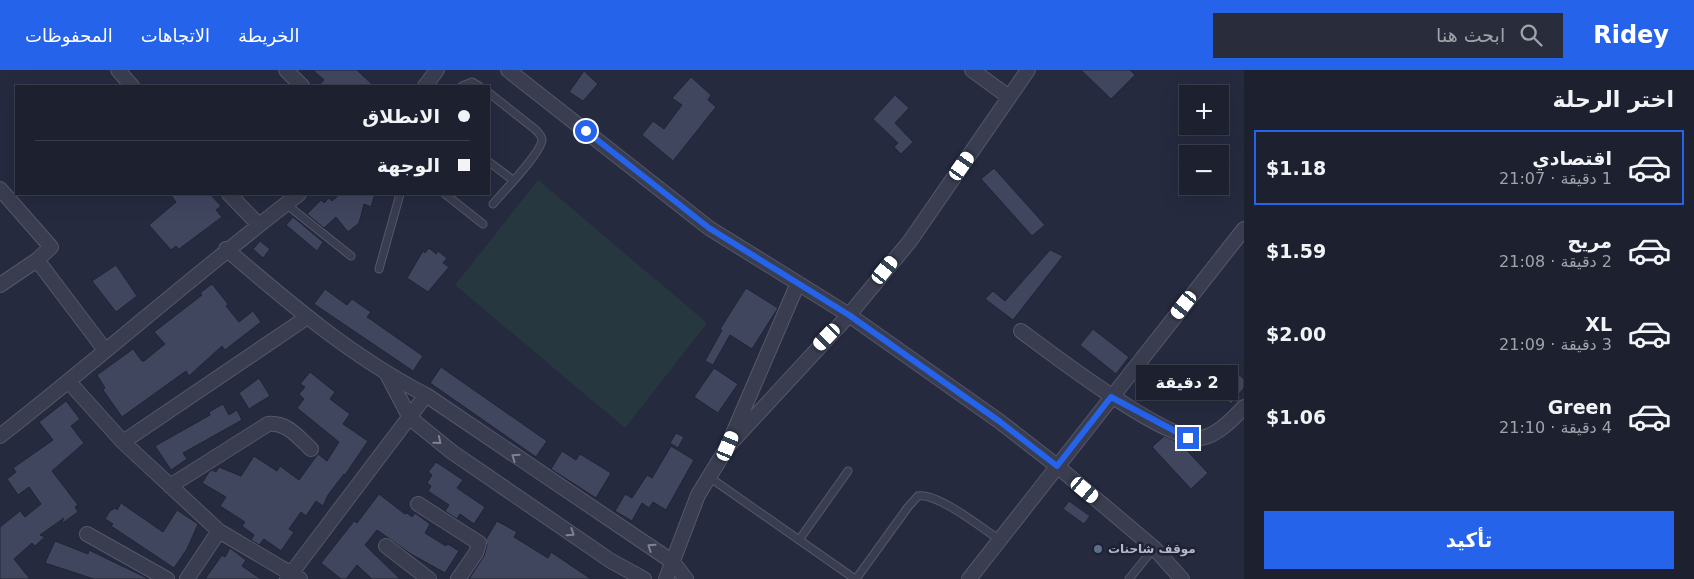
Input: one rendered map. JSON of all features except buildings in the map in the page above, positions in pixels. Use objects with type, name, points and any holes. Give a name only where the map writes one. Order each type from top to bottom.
[{"type":"street","points":[[118,70],[131,85]]},
{"type":"street","points":[[286,70],[301,85]]},
{"type":"street","points":[[426,85],[437,70]]},
{"type":"street","points":[[508,70],[709,228],[849,315],[999,421],[1057,466],[1154,548],[1182,579]]},
{"type":"street","points":[[972,70],[1010,97]]},
{"type":"street","points":[[728,446],[849,315],[910,241],[1028,70]]},
{"type":"street","points":[[0,189],[50,245],[49,250],[37,260],[0,285]]},
{"type":"street","points":[[230,195],[258,225]]},
{"type":"street","points":[[0,436],[68,382],[226,249],[298,195]]},
{"type":"street","points":[[968,579],[1244,229]]},
{"type":"street","points":[[226,249],[306,318],[388,376],[426,395],[673,562],[686,579]]},
{"type":"street","points":[[37,260],[105,350]]},
{"type":"street","points":[[666,579],[698,495],[728,446],[798,283]]},
{"type":"street","points":[[123,442],[306,318]]},
{"type":"street","points":[[1021,331],[1111,397],[1188,438],[1203,438],[1220,429],[1244,407]]},
{"type":"street","points":[[388,376],[410,418],[452,452],[611,560],[644,579]]},
{"type":"street","points":[[68,382],[123,442],[219,531],[293,577],[426,395]]},
{"type":"street","points":[[170,486],[268,424],[278,423],[286,426],[311,449]]},
{"type":"street","points":[[418,504],[479,543],[476,553],[458,579]]},
{"type":"street","points":[[187,579],[219,531]]},
{"type":"street","points":[[87,534],[167,579]]},
{"type":"street","points":[[386,546],[429,579]]},
{"type":"lane","points":[[464,85],[472,82],[477,85]]},
{"type":"lane","points":[[490,95],[536,130],[541,136],[539,150],[493,204]]},
{"type":"lane","points":[[490,163],[513,180]]},
{"type":"lane","points":[[379,269],[400,195]]},
{"type":"lane","points":[[446,195],[483,224]]},
{"type":"lane","points":[[286,204],[351,256]]},
{"type":"lane","points":[[799,540],[848,471]]},
{"type":"lane","points":[[709,477],[856,579],[918,496],[932,498],[944,504],[1000,540]]},
{"type":"lane","points":[[1129,579],[1154,548]]},
{"type":"shaded area","points":[[538,180],[707,323],[625,428],[455,285]]},
{"type":"place","name":"موقف شاحنات","points":[[1098,549]]},
{"type":"route","points":[[586,131],[709,228],[849,315],[999,421],[1057,466],[1111,397],[1188,438]]}]
